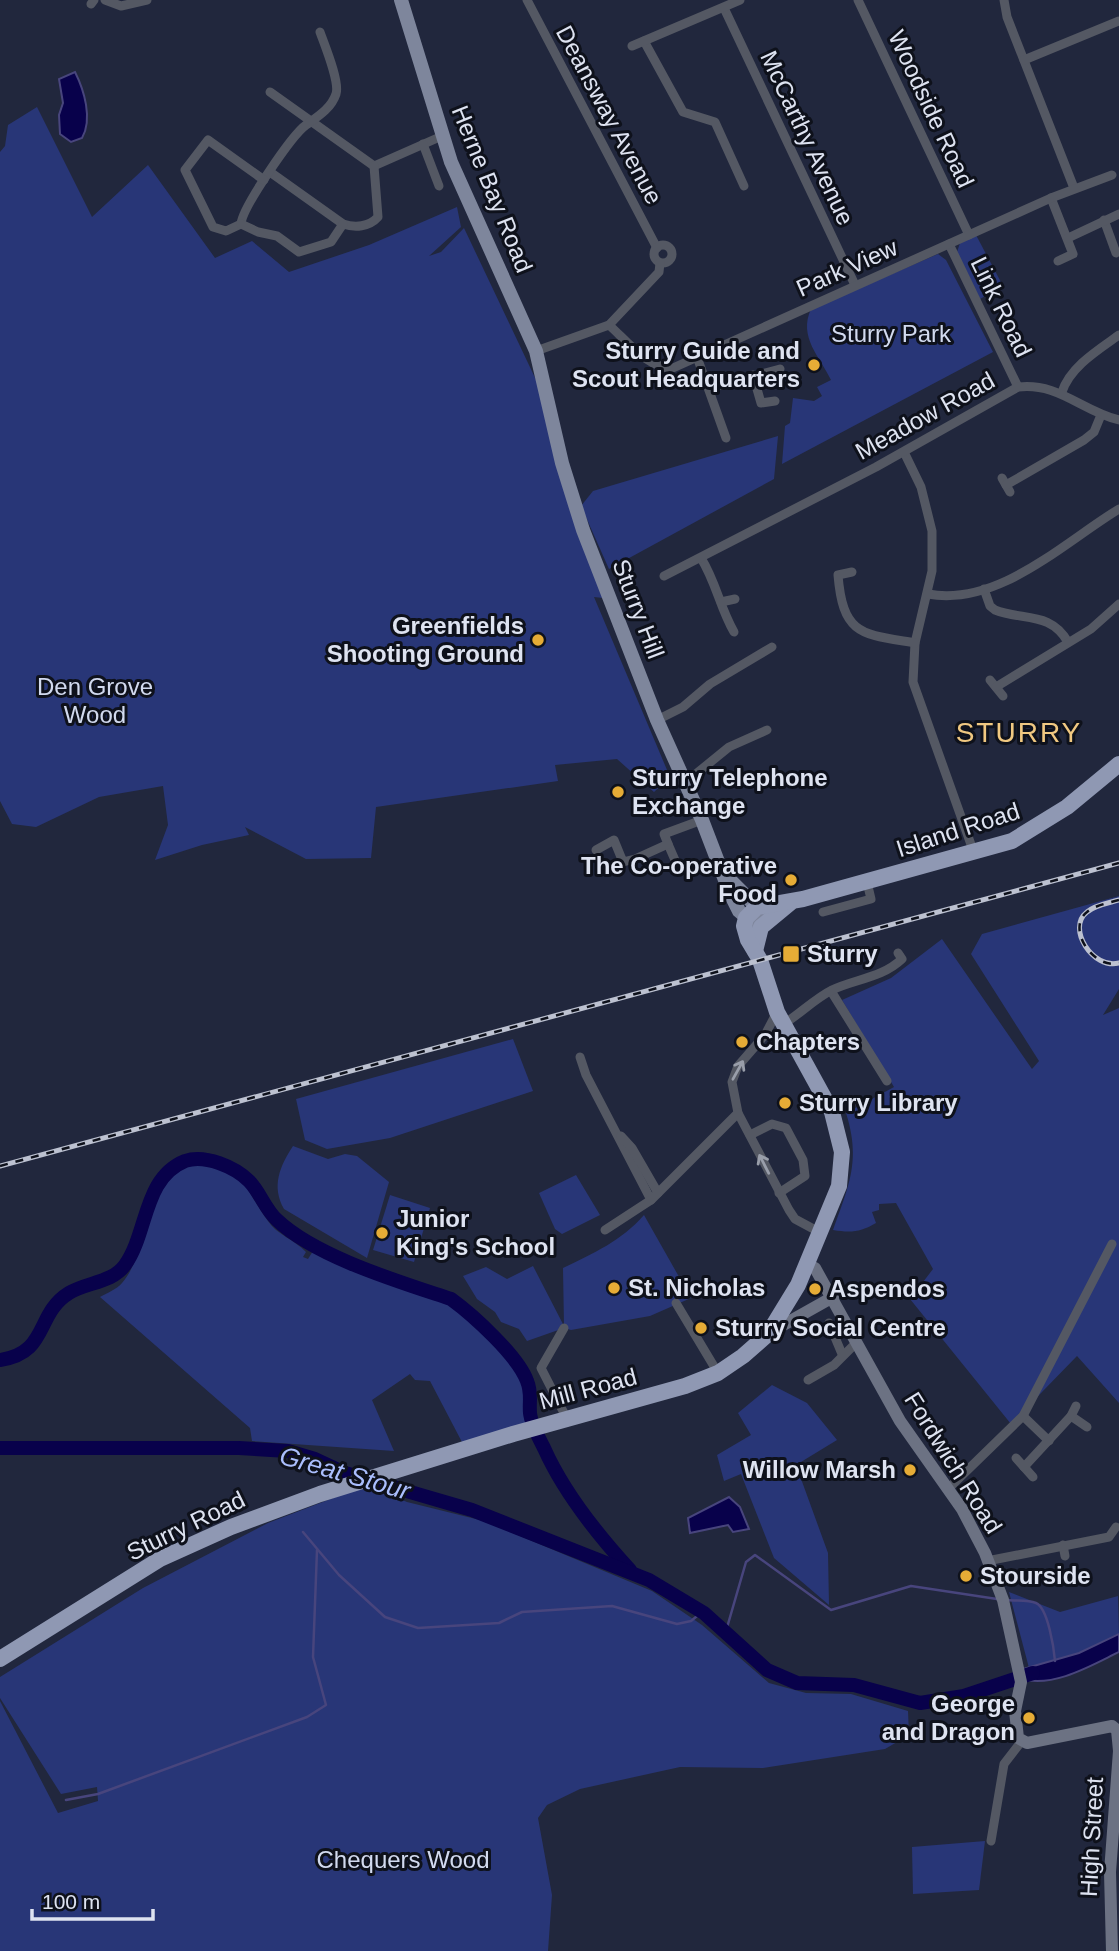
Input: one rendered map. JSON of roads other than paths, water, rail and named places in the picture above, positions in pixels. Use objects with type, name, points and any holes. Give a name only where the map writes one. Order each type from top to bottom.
[{"type":"highway","name":"Island Road","points":[[751,913],[974,853],[1030,832],[1067,807],[1119,764]]},
{"type":"highway","name":"Island Road","points":[[762,925],[792,901]]},
{"type":"highway","name":"Mill Road","points":[[408,1467],[561,1419],[685,1386],[718,1373],[768,1334],[782,1315],[821,1233],[841,1171],[839,1132],[820,1089],[780,1018],[744,926],[751,913]]},
{"type":"highway","points":[[755,951],[762,925]]},
{"type":"highway","name":"Sturry Road","points":[[0,1659],[160,1559],[230,1527],[320,1494],[408,1467]]},
{"type":"main road","name":"Herne Bay Road","points":[[401,0],[442,136],[536,351]]},
{"type":"main road","name":"Sturry Hill","points":[[536,351],[573,500],[657,720],[686,782],[730,893],[762,925]]},
{"type":"street","points":[[105,0],[121,6],[147,0]]},
{"type":"street","name":"Deansway Avenue","points":[[527,0],[657,248],[654,256],[660,262],[669,261],[672,253],[667,246],[657,248]]},
{"type":"street","points":[[632,46],[740,0]]},
{"type":"street","name":"Woodside Road","points":[[859,0],[969,235]]},
{"type":"street","points":[[1004,0],[1007,17],[1074,188]]},
{"type":"street","name":"McCarthy Avenue","points":[[724,8],[855,285]]},
{"type":"street","points":[[1024,60],[1119,21]]},
{"type":"street","points":[[241,224],[242,215],[267,176],[306,125],[317,120],[337,92],[320,32]]},
{"type":"street","points":[[644,41],[683,111],[715,122],[738,163],[744,186]]},
{"type":"street","points":[[270,92],[374,166]]},
{"type":"street","points":[[1039,137],[1050,132]]},
{"type":"street","points":[[374,166],[442,136]]},
{"type":"street","points":[[241,224],[226,231],[212,227],[184,175],[208,140],[343,224],[364,225],[378,217],[374,166]]},
{"type":"street","points":[[423,144],[439,186]]},
{"type":"street","name":"Park View","points":[[609,325],[662,369],[673,368],[1051,198],[1112,174]]},
{"type":"street","points":[[1051,198],[1073,254],[1058,261]]},
{"type":"street","points":[[1068,238],[1119,214]]},
{"type":"street","points":[[1104,220],[1116,253]]},
{"type":"street","points":[[241,224],[276,236],[299,252],[331,242],[343,224]]},
{"type":"street","name":"Link Road","points":[[949,244],[1018,387]]},
{"type":"street","points":[[536,351],[609,325],[659,272],[660,262]]},
{"type":"street","points":[[1062,392],[1070,376],[1119,335]]},
{"type":"street","points":[[697,357],[726,438]]},
{"type":"street","points":[[710,388],[780,369]]},
{"type":"street","points":[[753,375],[761,403],[775,401]]},
{"type":"street","name":"Meadow Road","points":[[664,576],[904,452],[1018,387],[1032,385],[1062,392],[1101,415],[1119,420]]},
{"type":"street","points":[[1006,485],[1084,440],[1094,432],[1101,415]]},
{"type":"street","points":[[904,452],[921,486],[932,531],[932,571],[915,643],[913,682],[974,853]]},
{"type":"street","points":[[787,501],[791,511]]},
{"type":"street","points":[[928,594],[959,597],[984,589],[1031,567],[1119,509]]},
{"type":"street","points":[[701,558],[715,582],[734,632]]},
{"type":"street","points":[[852,572],[838,575],[847,612],[855,628],[870,636],[915,643]]},
{"type":"street","points":[[984,589],[990,606],[1000,617],[1040,617],[1058,630],[1068,642]]},
{"type":"street","points":[[721,602],[735,599]]},
{"type":"street","points":[[1003,696],[993,684],[1091,629],[1119,604]]},
{"type":"street","points":[[657,720],[683,707],[710,684],[772,647]]},
{"type":"street","points":[[686,782],[729,747],[767,730]]},
{"type":"street","points":[[596,850],[614,840],[623,862],[635,859],[702,820]]},
{"type":"street","points":[[660,825],[678,867]]},
{"type":"street","points":[[823,912],[871,899],[867,882]]},
{"type":"street","points":[[821,1233],[795,1219],[779,1193],[738,1113],[733,1098],[734,1075],[780,1018],[831,991],[870,978],[895,965],[902,959],[898,953]]},
{"type":"street","points":[[831,991],[847,1024],[887,1081]]},
{"type":"street","points":[[580,1057],[615,1130],[654,1196]]},
{"type":"street","points":[[606,1230],[654,1196],[738,1113]]},
{"type":"street","points":[[750,1135],[772,1124],[786,1128],[803,1160],[805,1176],[779,1193]]},
{"type":"street","points":[[948,1489],[1023,1416],[1112,1244]]},
{"type":"street","name":"Fordwich Road","points":[[807,1264],[815,1268],[900,1421],[962,1509],[987,1561],[1003,1600],[1019,1668],[1021,1682],[1016,1711],[1021,1742]]},
{"type":"street","points":[[768,1334],[832,1297]]},
{"type":"street","points":[[676,1303],[718,1373]]},
{"type":"street","points":[[829,1323],[842,1354]]},
{"type":"street","points":[[561,1419],[541,1368],[564,1328]]},
{"type":"street","points":[[808,1380],[834,1365],[842,1354],[856,1343]]},
{"type":"street","points":[[1024,1467],[1071,1416],[1076,1406]]},
{"type":"street","points":[[1023,1416],[1049,1441]]},
{"type":"street","points":[[1071,1416],[1087,1427]]},
{"type":"street","points":[[1016,1458],[1033,1477]]},
{"type":"street","points":[[987,1561],[1109,1537],[1116,1527]]},
{"type":"street","points":[[1063,1545],[1065,1556]]},
{"type":"street","points":[[991,1841],[1004,1764],[1021,1742],[1047,1741],[1117,1726]]},
{"type":"street","name":"High Street","points":[[1112,1951],[1110,1910],[1116,1833],[1119,1737],[1117,1726]]},
{"type":"waterway","name":"Great Stour","points":[[0,1360],[27,1350],[51,1311],[69,1293],[120,1271],[132,1252],[154,1193],[171,1169],[193,1159],[219,1163],[249,1181],[273,1216],[313,1246],[360,1267],[451,1299],[494,1337],[514,1360],[527,1381],[532,1422],[561,1481],[594,1527],[630,1570]]},
{"type":"waterway","name":"Great Stour","points":[[0,1448],[239,1448],[288,1451],[315,1459],[345,1473],[472,1510],[649,1580],[704,1613],[767,1670],[797,1683],[854,1685],[920,1703],[964,1696],[1033,1673]]},
{"type":"waterway","points":[[303,1532],[339,1575],[385,1617],[418,1628],[499,1623],[522,1612],[612,1606],[677,1624],[691,1621],[702,1612]]},
{"type":"waterway","points":[[66,1800],[98,1794],[307,1717],[326,1705],[313,1657],[317,1550]]},
{"type":"waterway","name":"Great Stour","points":[[726,1631],[746,1562],[755,1555],[831,1610],[911,1586],[997,1599]]},
{"type":"waterway","name":"Great Stour","points":[[1008,1600],[1033,1602],[1040,1606],[1050,1629],[1055,1661]]},
{"type":"railway","points":[[0,1166],[1119,863]]},
{"type":"railway","points":[[1119,900],[1087,912],[1081,919],[1079,928],[1085,946],[1092,954],[1100,960],[1119,963]]},
{"type":"place","name":"Sturry Guide and Scout Headquarters","points":[[814,365]]},
{"type":"place","name":"Greenfields Shooting Ground","points":[[538,640]]},
{"type":"place","name":"Sturry Telephone Exchange","points":[[618,792]]},
{"type":"place","name":"The Co-operative Food","points":[[791,880]]},
{"type":"place","name":"Sturry","points":[[791,954]]},
{"type":"place","name":"Chapters","points":[[742,1042]]},
{"type":"place","name":"Sturry Library","points":[[785,1103]]},
{"type":"place","name":"Junior King's School","points":[[382,1233]]},
{"type":"place","name":"St. Nicholas","points":[[614,1288]]},
{"type":"place","name":"Aspendos","points":[[815,1289]]},
{"type":"place","name":"Sturry Social Centre","points":[[701,1328]]},
{"type":"place","name":"Willow Marsh","points":[[910,1470]]},
{"type":"place","name":"Stourside","points":[[966,1576]]},
{"type":"place","name":"George and Dragon","points":[[1029,1718]]},
{"type":"district","name":"STURRY","points":[[1019,732]]},
{"type":"park label","name":"Sturry Park","points":[[891,334]]},
{"type":"park label","name":"Den Grove Wood","points":[[95,701]]},
{"type":"park label","name":"Chequers Wood","points":[[403,1860]]}]
